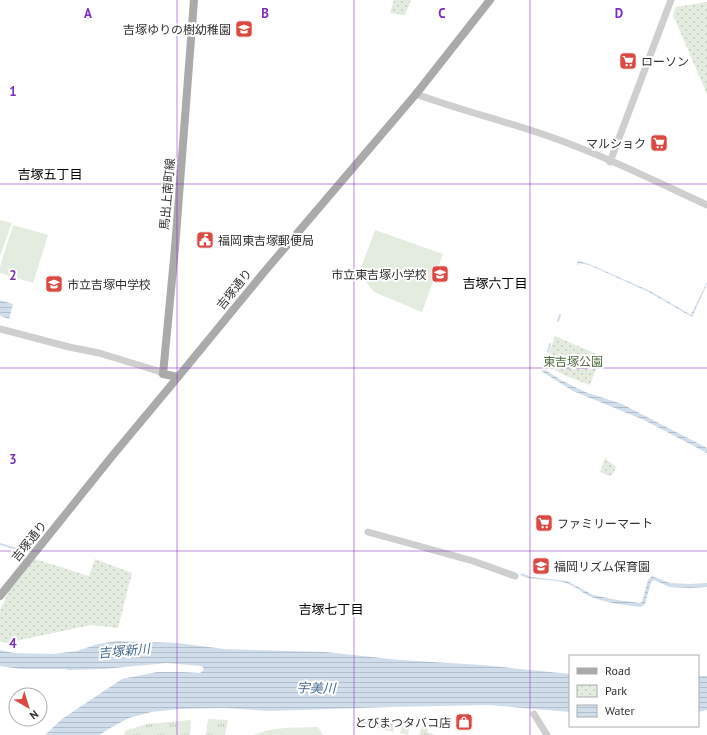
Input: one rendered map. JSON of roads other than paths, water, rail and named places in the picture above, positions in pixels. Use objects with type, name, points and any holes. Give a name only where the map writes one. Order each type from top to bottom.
[{"type":"main road","name":"馬出上南町線","points":[[163,374],[175,248],[194,0]]},
{"type":"main road","name":"吉塚通り","points":[[0,596],[112,456],[265,271],[416,94],[490,0]]},
{"type":"main road","points":[[163,374],[178,377]]},
{"type":"street","points":[[610,162],[670,0]]},
{"type":"street","points":[[416,94],[449,106],[549,137],[707,205]]},
{"type":"street","points":[[0,329],[69,347],[99,353],[158,371],[163,374]]},
{"type":"street","points":[[368,532],[479,562],[515,576]]},
{"type":"street","points":[[534,714],[547,735]]},
{"type":"water","points":[[578,261],[589,264],[650,291],[691,315],[707,282],[707,284],[692,317],[649,292],[589,265],[579,263],[577,265]]},
{"type":"water","points":[[0,300],[13,304],[9,319],[0,316]]},
{"type":"water","points":[[545,370],[585,392],[622,404],[707,448],[707,453],[644,420],[573,391],[541,371]]},
{"type":"water","points":[[522,573],[531,577],[567,581],[593,595],[640,603],[642,602],[648,580],[652,576],[670,583],[707,583],[707,587],[670,587],[654,580],[651,582],[645,604],[640,607],[599,600],[590,597],[566,583],[526,577],[520,575]]},
{"type":"water","points":[[117,641],[177,643],[224,649],[325,652],[400,660],[482,665],[569,674],[569,712],[489,705],[270,711],[224,708],[179,709],[151,712],[129,718],[99,735],[45,735],[62,719],[122,679],[157,672],[200,673],[204,670],[202,666],[167,663],[104,669],[68,670],[20,669],[0,666],[0,650],[14,653],[53,654],[77,651],[98,644]]},
{"type":"water","points":[[699,676],[707,676],[707,710],[699,712]]},
{"type":"waterway","points":[[558,321],[560,315]]},
{"type":"waterway","points":[[548,352],[550,344]]},
{"type":"waterway","points":[[545,361],[547,357]]},
{"type":"waterway","points":[[0,544],[20,550]]},
{"type":"place","name":"吉塚ゆりの樹幼稚園","points":[[244,29]]},
{"type":"place","name":"ローソン","points":[[628,61]]},
{"type":"place","name":"マルショク","points":[[659,143]]},
{"type":"place","name":"福岡東吉塚郵便局","points":[[205,240]]},
{"type":"place","name":"市立東吉塚小学校","points":[[440,274]]},
{"type":"place","name":"市立吉塚中学校","points":[[54,284]]},
{"type":"place","name":"ファミリーマート","points":[[544,523]]},
{"type":"place","name":"福岡リズム保育園","points":[[541,566]]},
{"type":"place","name":"とびまつタバコ店","points":[[464,722]]},
{"type":"district","name":"吉塚五丁目","points":[[50,174]]},
{"type":"district","name":"吉塚六丁目","points":[[495,283]]},
{"type":"district","name":"吉塚七丁目","points":[[331,609]]},
{"type":"park label","name":"東吉塚公園","points":[[573,361]]},
{"type":"water label","name":"吉塚新川","points":[[124,651]]},
{"type":"water label","name":"宇美川","points":[[316,688]]}]
